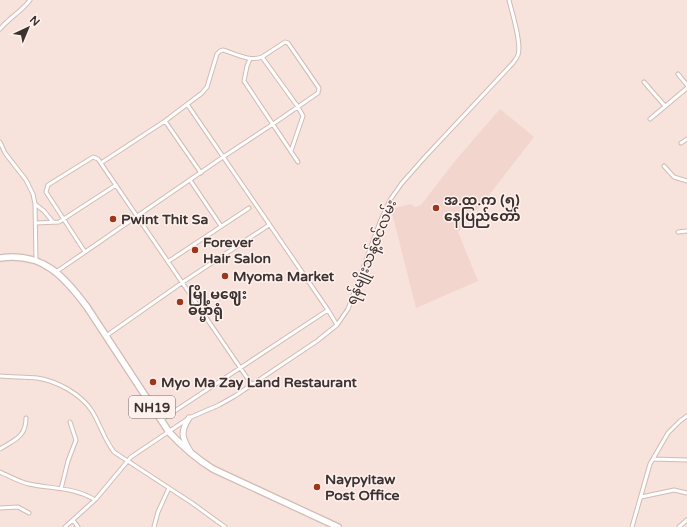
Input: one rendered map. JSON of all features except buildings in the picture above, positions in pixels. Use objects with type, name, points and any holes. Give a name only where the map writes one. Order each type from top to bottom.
[{"type":"highway","name":"NH19","points":[[0,258],[36,260],[47,265],[56,272],[76,292],[169,432],[194,457],[213,469],[338,527]]},
{"type":"main road","points":[[189,418],[184,425],[183,437],[194,457]]},
{"type":"street","points":[[0,29],[30,0]]},
{"type":"street","name":"ရန်မျိုးသန့်ဇင်လမ်း","points":[[65,527],[94,500],[131,457],[189,418],[219,405],[252,385],[338,325],[348,308],[380,222],[390,200],[402,183],[513,63],[518,55],[519,47],[509,0]]},
{"type":"street","points":[[56,272],[298,107],[318,93],[319,88],[288,43],[282,42],[262,58],[257,59],[250,59],[220,50],[215,59],[207,87],[202,93],[165,121],[101,163]]},
{"type":"street","points":[[262,58],[298,107],[302,116],[291,151]]},
{"type":"street","points":[[250,59],[244,81],[298,162]]},
{"type":"street","points":[[678,74],[687,85]]},
{"type":"street","points":[[644,82],[665,106]]},
{"type":"street","points":[[650,119],[687,88]]},
{"type":"street","points":[[187,104],[338,325]]},
{"type":"street","points":[[165,121],[201,173]]},
{"type":"street","points":[[681,143],[687,139]]},
{"type":"street","points":[[0,142],[5,153],[30,186],[33,194],[36,223],[36,260]]},
{"type":"street","points":[[85,252],[46,192],[48,185],[93,157],[96,157],[169,261],[252,385]]},
{"type":"street","points":[[664,166],[674,177],[687,181]]},
{"type":"street","points":[[190,180],[221,226]]},
{"type":"street","points":[[36,223],[59,222],[116,185]]},
{"type":"street","points":[[35,204],[44,211],[53,222]]},
{"type":"street","points":[[169,261],[249,208]]},
{"type":"street","points":[[106,336],[183,282],[269,225]]},
{"type":"street","points":[[678,232],[687,231]]},
{"type":"street","points":[[161,420],[328,310]]},
{"type":"street","points":[[0,376],[37,378],[49,381],[74,394],[86,404],[92,412],[107,443],[114,452],[211,516],[225,527]]},
{"type":"street","points":[[632,527],[650,464],[668,433],[687,416]]},
{"type":"street","points":[[0,449],[20,437],[26,424],[26,418]]},
{"type":"street","points":[[61,489],[68,461],[76,440],[70,422]]},
{"type":"street","points":[[653,459],[687,460]]},
{"type":"street","points":[[0,472],[28,484],[75,491],[89,496],[94,500]]},
{"type":"street","points":[[154,527],[158,512],[169,488]]},
{"type":"street","points":[[641,497],[674,490],[687,493]]},
{"type":"street","points":[[0,508],[18,507],[29,513]]},
{"type":"street","points":[[73,520],[78,527]]},
{"type":"street","points":[[679,527],[687,520]]},
{"type":"shaded area","name":"အ.ထ.က (၅) နေပြည်တော်","points":[[500,109],[534,137],[486,199],[458,232],[478,281],[416,308],[391,209],[411,204],[415,207],[421,205],[455,161]]},
{"type":"place","name":"အ.ထ.က (၅) နေပြည်တော်","points":[[436,208]]},
{"type":"place","name":"Pwint Thit Sa","points":[[113,219]]},
{"type":"place","name":"Forever Hair Salon","points":[[195,250]]},
{"type":"place","name":"Myoma Market","points":[[225,276]]},
{"type":"place","name":"မြို့မဈေး ဓမ္မာရုံ","points":[[180,302]]},
{"type":"place","name":"Myo Ma Zay Land Restaurant","points":[[153,382]]},
{"type":"place","name":"Naypyitaw Post Office","points":[[317,487]]}]
